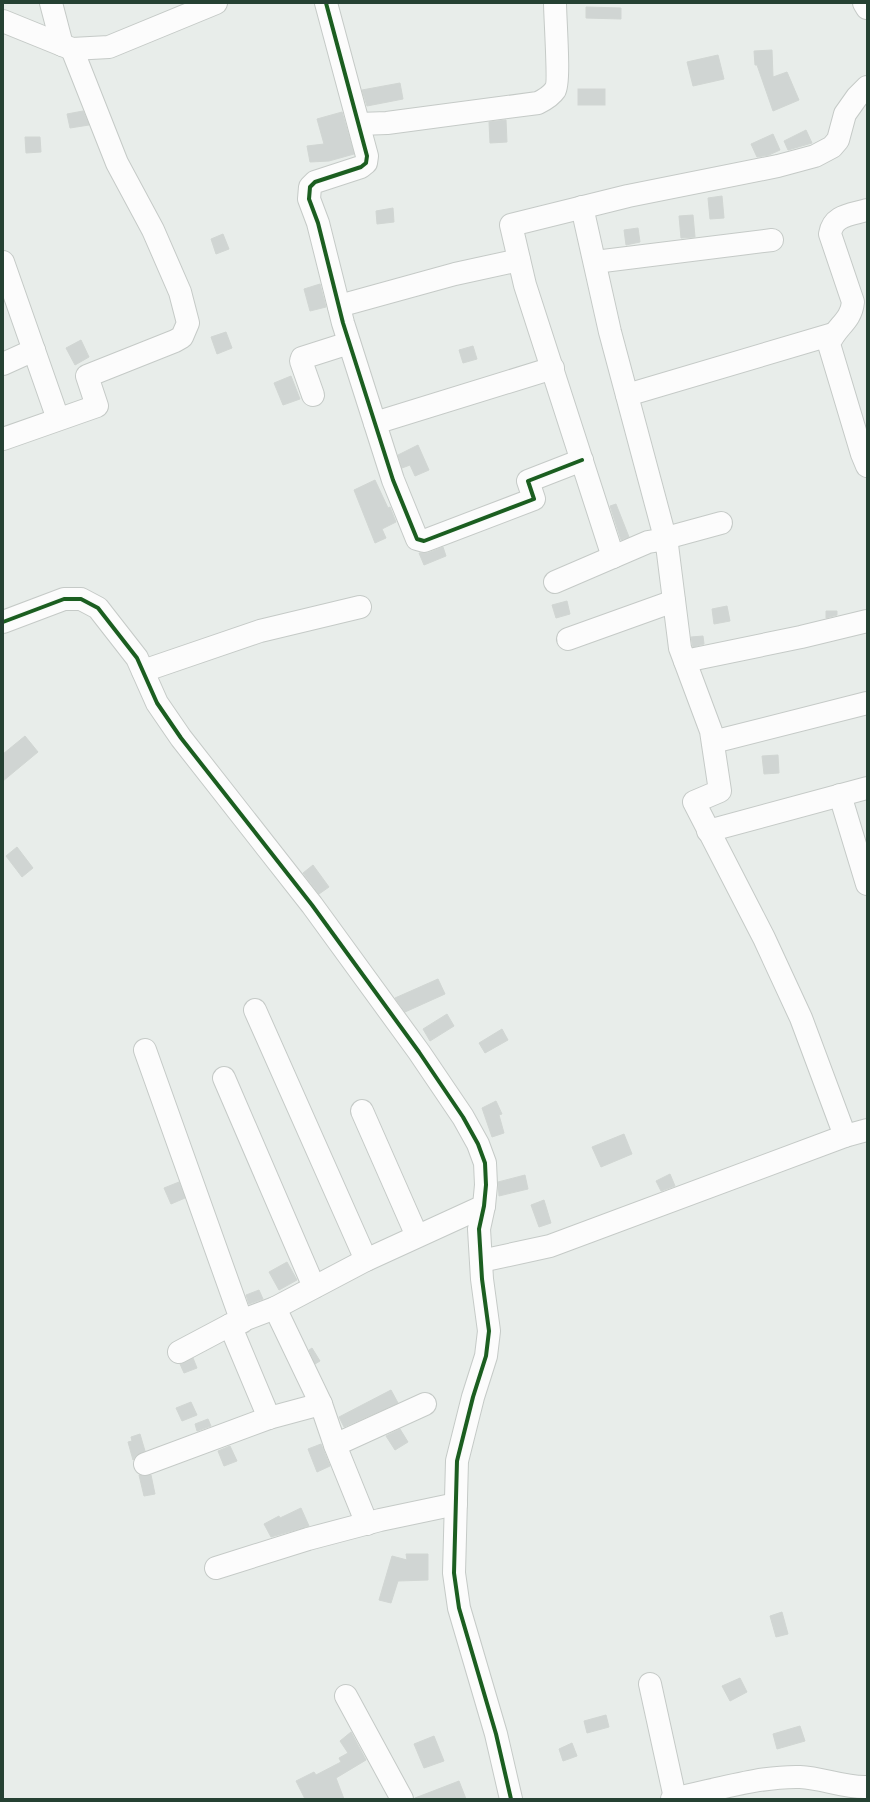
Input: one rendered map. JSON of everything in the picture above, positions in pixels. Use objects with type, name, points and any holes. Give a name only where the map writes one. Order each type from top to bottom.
[{"type":"street","points":[[3,439],[96,406],[87,376],[175,342],[182,337],[188,323],[180,292],[152,230],[117,163],[67,47],[51,3]]},
{"type":"street","points":[[3,21],[67,47],[109,46],[216,3]]},
{"type":"street","points":[[326,3],[367,156],[366,163],[355,170],[315,182],[310,187],[309,193],[318,222],[349,343],[393,480],[417,538],[424,541],[534,500],[528,481],[582,460]]},
{"type":"street","points":[[359,124],[387,123],[538,103],[548,98],[556,89],[558,74],[555,3]]},
{"type":"street","points":[[864,3],[867,8]]},
{"type":"street","points":[[613,557],[525,285],[511,224],[628,196],[778,166],[815,156],[832,148],[838,140],[845,114],[857,97],[867,87]]},
{"type":"street","points":[[582,207],[610,332],[667,542],[680,648],[711,731],[720,791],[694,802],[764,938],[801,1018],[845,1136]]},
{"type":"street","points":[[867,210],[842,217],[834,222],[832,226],[830,234],[853,302],[852,313],[833,334],[828,344],[867,466]]},
{"type":"street","points":[[594,262],[772,240]]},
{"type":"street","points":[[339,306],[455,274],[519,260]]},
{"type":"street","points":[[3,262],[58,420]]},
{"type":"street","points":[[627,395],[833,334]]},
{"type":"street","points":[[313,395],[301,361],[302,358],[349,343]]},
{"type":"street","points":[[3,364],[34,350]]},
{"type":"street","points":[[375,423],[553,368]]},
{"type":"street","points":[[554,582],[648,542],[660,540],[667,542],[721,523]]},
{"type":"street","points":[[3,622],[64,599],[81,599],[98,608],[137,658],[157,703],[181,738],[312,904],[419,1052],[463,1116],[478,1144],[485,1163],[486,1185],[484,1206],[479,1229],[485,1309],[489,1331],[486,1356],[473,1397],[457,1461],[454,1573],[459,1608],[496,1734],[511,1799]]},
{"type":"street","points":[[568,640],[674,601]]},
{"type":"street","points":[[143,671],[260,631],[360,607]]},
{"type":"street","points":[[685,661],[801,637],[867,620]]},
{"type":"street","points":[[713,742],[867,703]]},
{"type":"street","points":[[708,831],[867,788]]},
{"type":"street","points":[[840,795],[867,884]]},
{"type":"street","points":[[255,1010],[366,1260]]},
{"type":"street","points":[[145,1050],[269,1418]]},
{"type":"street","points":[[224,1078],[314,1287]]},
{"type":"street","points":[[362,1111],[417,1236]]},
{"type":"street","points":[[481,1261],[550,1246],[845,1136],[867,1130]]},
{"type":"street","points":[[179,1352],[236,1323],[274,1308],[366,1260],[484,1206]]},
{"type":"street","points":[[274,1308],[321,1404],[335,1446],[367,1524]]},
{"type":"street","points":[[145,1464],[269,1418],[321,1404]]},
{"type":"street","points":[[335,1446],[425,1404]]},
{"type":"street","points":[[216,1568],[308,1539],[456,1504]]},
{"type":"street","points":[[650,1684],[674,1799],[760,1781],[783,1778],[801,1777],[852,1788],[867,1787]]},
{"type":"street","points":[[346,1696],[402,1799]]},
{"type":"building","points":[[586,7],[621,8],[621,19],[586,18]]},
{"type":"building","points":[[772,50],[773,77],[787,72],[799,100],[773,111],[757,65],[755,65],[754,51]]},
{"type":"building","points":[[718,55],[724,79],[693,86],[687,62]]},
{"type":"building","points":[[400,83],[403,99],[367,106],[362,90]]},
{"type":"building","points":[[578,89],[605,89],[605,105],[578,105]]},
{"type":"building","points":[[83,111],[89,125],[70,128],[67,114]]},
{"type":"building","points":[[342,112],[354,154],[329,161],[310,162],[307,146],[324,144],[317,119]]},
{"type":"building","points":[[506,120],[507,142],[490,143],[489,122]]},
{"type":"building","points":[[806,130],[812,143],[788,150],[784,141]]},
{"type":"building","points":[[773,134],[780,150],[769,155],[757,157],[751,144]]},
{"type":"building","points":[[25,137],[40,137],[41,152],[26,153]]},
{"type":"building","points":[[722,196],[724,218],[710,219],[708,198]]},
{"type":"building","points":[[393,208],[394,222],[377,224],[376,211]]},
{"type":"building","points":[[693,215],[695,237],[681,238],[679,216]]},
{"type":"building","points":[[638,228],[640,242],[626,245],[624,230]]},
{"type":"building","points":[[223,234],[229,249],[216,254],[211,239]]},
{"type":"building","points":[[320,284],[326,307],[310,311],[304,289]]},
{"type":"building","points":[[226,332],[232,348],[217,354],[211,337]]},
{"type":"building","points":[[81,340],[89,357],[75,365],[66,348]]},
{"type":"building","points":[[473,346],[477,359],[463,363],[459,350]]},
{"type":"building","points":[[291,376],[300,399],[283,405],[274,383]]},
{"type":"building","points":[[418,445],[429,470],[415,476],[410,465],[402,468],[398,455]]},
{"type":"building","points":[[375,480],[388,508],[390,507],[396,522],[382,529],[386,538],[375,543],[354,490]]},
{"type":"building","points":[[616,504],[629,537],[621,540],[610,506]]},
{"type":"building","points":[[443,547],[446,556],[424,565],[419,553],[428,553]]},
{"type":"building","points":[[567,601],[570,614],[556,618],[552,605]]},
{"type":"building","points":[[727,606],[730,621],[714,624],[712,609]]},
{"type":"building","points":[[826,611],[837,611],[837,615],[826,618]]},
{"type":"building","points":[[703,636],[704,644],[693,647],[691,637]]},
{"type":"building","points":[[25,736],[38,752],[3,781],[3,754]]},
{"type":"building","points":[[778,755],[779,773],[764,774],[762,756]]},
{"type":"building","points":[[17,847],[33,868],[22,877],[6,856]]},
{"type":"building","points":[[313,865],[329,887],[319,894],[303,873]]},
{"type":"building","points":[[438,979],[445,994],[405,1012],[395,998]]},
{"type":"building","points":[[447,1014],[454,1026],[430,1041],[423,1029]]},
{"type":"building","points":[[502,1029],[508,1040],[485,1053],[479,1043]]},
{"type":"building","points":[[496,1101],[502,1114],[499,1115],[504,1133],[492,1137],[482,1108]]},
{"type":"building","points":[[624,1134],[632,1154],[601,1167],[592,1147]]},
{"type":"building","points":[[670,1174],[675,1186],[661,1191],[656,1181]]},
{"type":"building","points":[[525,1175],[528,1189],[499,1196],[498,1182]]},
{"type":"building","points":[[179,1182],[185,1198],[171,1204],[164,1188]]},
{"type":"building","points":[[544,1200],[551,1223],[539,1227],[531,1205]]},
{"type":"building","points":[[287,1262],[297,1280],[279,1290],[269,1272]]},
{"type":"building","points":[[259,1290],[263,1299],[249,1304],[246,1295]]},
{"type":"building","points":[[312,1348],[320,1361],[315,1364],[309,1350]]},
{"type":"building","points":[[193,1358],[197,1368],[184,1373],[180,1364]]},
{"type":"building","points":[[391,1390],[398,1403],[344,1427],[339,1417]]},
{"type":"building","points":[[191,1402],[197,1415],[182,1421],[176,1408]]},
{"type":"building","points":[[208,1419],[211,1426],[197,1431],[195,1424]]},
{"type":"building","points":[[400,1429],[408,1442],[395,1450],[386,1436]]},
{"type":"building","points":[[140,1434],[145,1451],[136,1456],[133,1460],[128,1442],[132,1441],[131,1437]]},
{"type":"building","points":[[321,1444],[330,1466],[317,1472],[308,1449]]},
{"type":"building","points":[[230,1446],[237,1461],[224,1466],[218,1451]]},
{"type":"building","points":[[139,1475],[151,1475],[155,1494],[144,1496]]},
{"type":"building","points":[[301,1508],[309,1526],[271,1537],[264,1524],[279,1516],[280,1518]]},
{"type":"building","points":[[406,1554],[428,1554],[428,1580],[398,1581],[391,1603],[379,1600],[392,1556],[407,1560]]},
{"type":"building","points":[[782,1612],[788,1634],[776,1637],[770,1616]]},
{"type":"building","points":[[740,1678],[747,1692],[730,1701],[722,1686]]},
{"type":"building","points":[[606,1715],[609,1727],[587,1733],[584,1721]]},
{"type":"building","points":[[800,1726],[805,1741],[777,1749],[773,1734]]},
{"type":"building","points":[[351,1732],[366,1760],[336,1778],[344,1799],[305,1799],[296,1781],[314,1772],[316,1775],[341,1762],[339,1758],[348,1753],[340,1741]]},
{"type":"building","points":[[434,1736],[444,1761],[424,1768],[414,1744]]},
{"type":"building","points":[[572,1743],[577,1756],[563,1761],[559,1749]]},
{"type":"building","points":[[459,1781],[466,1799],[415,1799],[415,1798]]},
{"type":"cycle path","points":[[326,3],[367,156],[366,163],[361,167],[315,182],[310,187],[309,199],[318,223],[343,323],[393,480],[417,539],[424,541],[534,499],[528,481],[582,460]]},
{"type":"cycle path","points":[[3,622],[64,599],[81,599],[98,608],[137,658],[157,703],[181,738],[312,905],[419,1052],[463,1117],[478,1144],[485,1163],[486,1185],[484,1206],[479,1229],[482,1279],[489,1331],[486,1356],[473,1397],[457,1461],[454,1573],[459,1608],[496,1734],[511,1799]]}]
